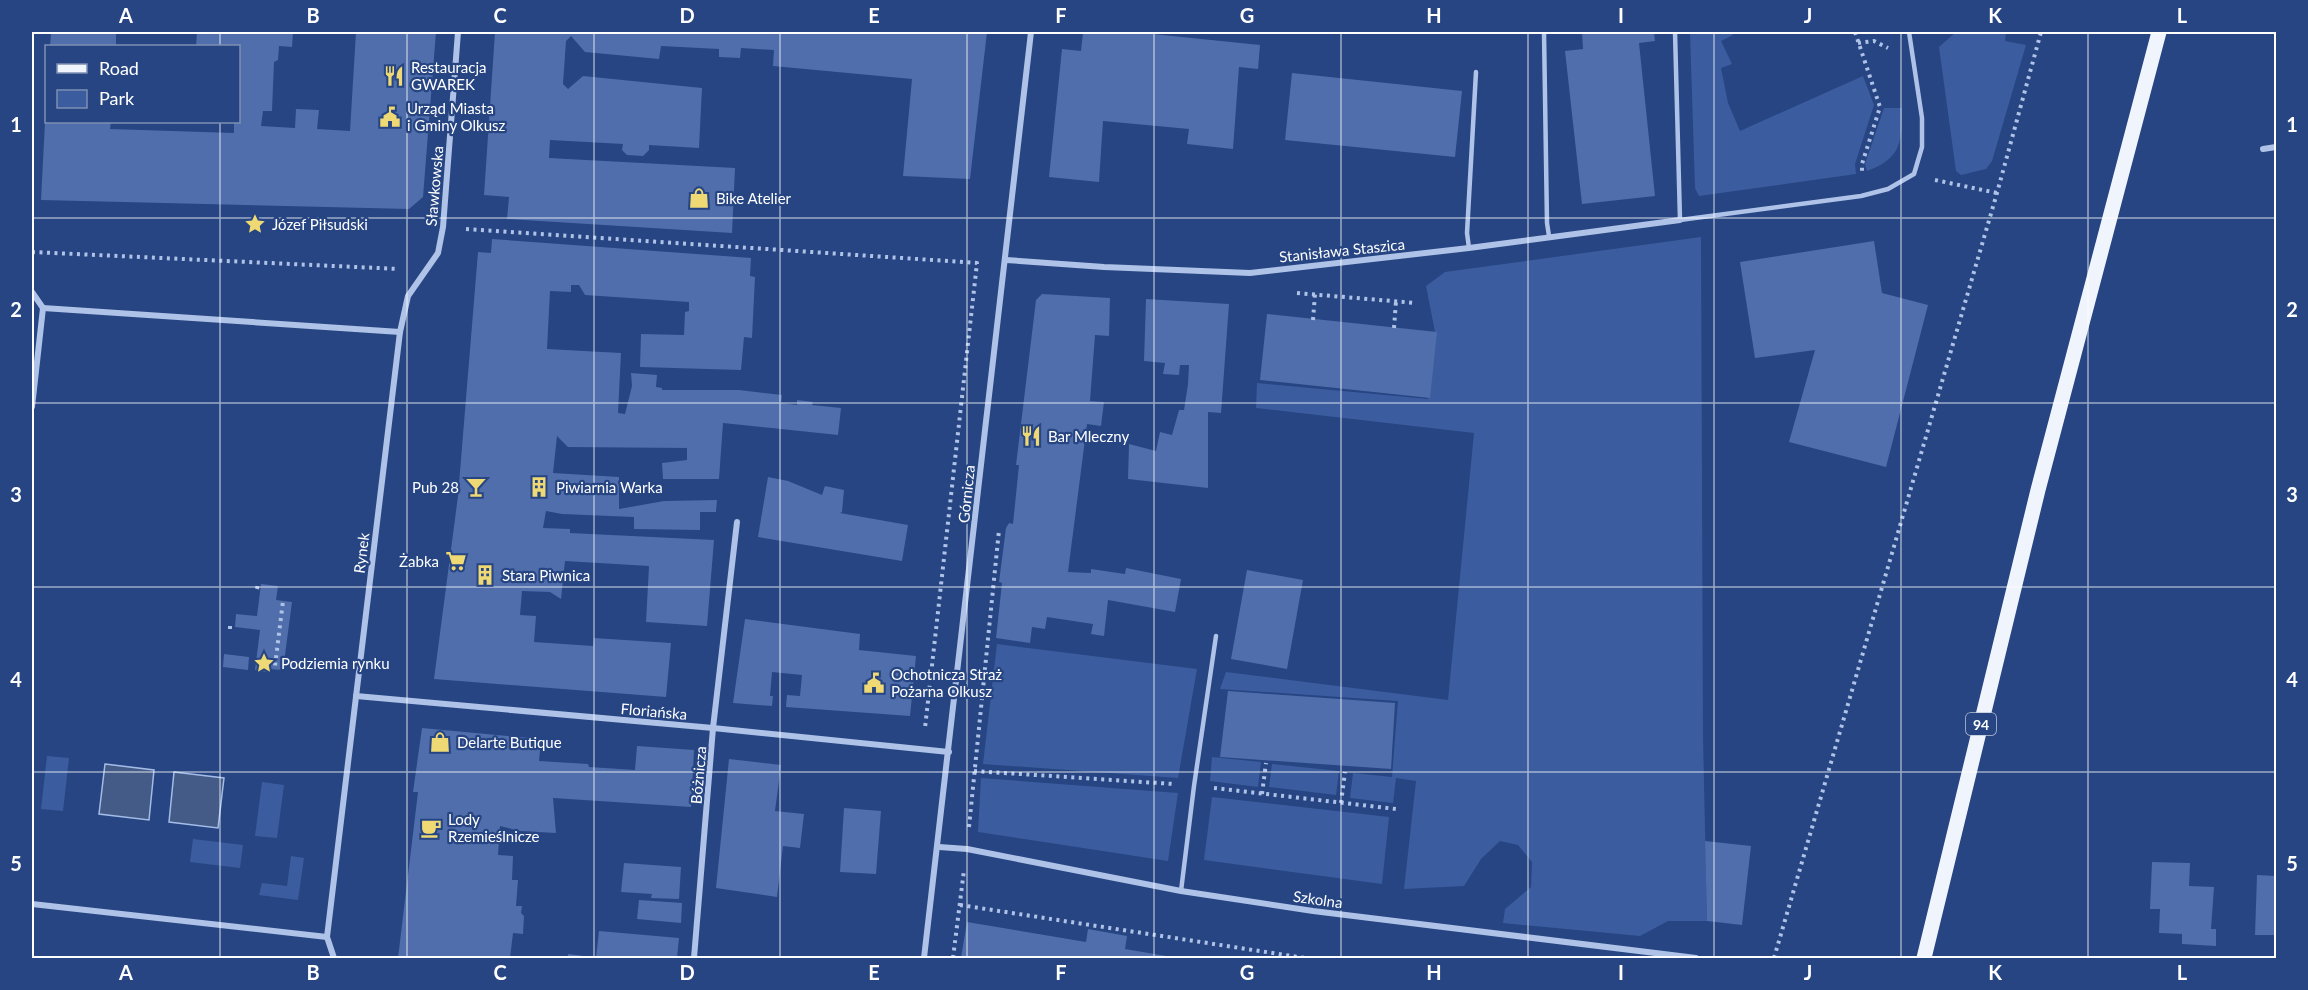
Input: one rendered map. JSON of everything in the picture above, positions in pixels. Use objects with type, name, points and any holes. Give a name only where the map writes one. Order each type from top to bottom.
[{"type":"main road","name":"94","points":[[1924,958],[2038,490],[2159,32]]},
{"type":"street","name":"Sławkowska","points":[[400,332],[408,296],[438,253],[443,227],[458,32]]},
{"type":"street","name":"Górnicza","points":[[924,958],[939,847],[1031,32]]},
{"type":"street","points":[[2263,149],[2277,147]]},
{"type":"street","name":"Stanisława Staszica","points":[[1005,260],[1250,273],[1469,248],[1680,220]]},
{"type":"street","points":[[32,292],[44,308],[32,408]]},
{"type":"street","points":[[44,308],[400,332]]},
{"type":"street","name":"Rynek","points":[[327,937],[400,332]]},
{"type":"street","name":"Bóżnicza","points":[[694,958],[714,728],[737,522]]},
{"type":"street","name":"Floriańska","points":[[356,696],[949,752]]},
{"type":"street","name":"Szkolna","points":[[939,847],[967,849],[1181,891],[1313,911],[1696,958]]},
{"type":"street","points":[[32,904],[327,937],[334,958]]},
{"type":"lane","points":[[1544,32],[1547,223],[1550,236]]},
{"type":"lane","points":[[1675,32],[1680,220],[1862,196],[1888,189],[1914,174],[1922,147],[1922,118],[1909,32]]},
{"type":"lane","points":[[1469,248],[1467,233],[1476,72]]},
{"type":"lane","points":[[1181,891],[1216,636]]},
{"type":"path","points":[[1855,32],[1880,107],[1862,164],[1863,179]]},
{"type":"path","points":[[1774,958],[1998,194],[2041,32]]},
{"type":"path","points":[[1914,174],[1998,194]]},
{"type":"path","points":[[443,227],[977,263],[922,750]]},
{"type":"path","points":[[32,252],[399,270],[404,263]]},
{"type":"path","points":[[1313,320],[1315,294]]},
{"type":"path","points":[[1394,328],[1396,301]]},
{"type":"path","points":[[953,958],[967,849],[1000,524]]},
{"type":"path","points":[[268,665],[275,666],[283,601]]},
{"type":"path","points":[[1262,794],[1266,763]]},
{"type":"path","points":[[1341,803],[1345,772]]},
{"type":"path","points":[[960,906],[1305,958]]},
{"type":"path","points":[[1107,927],[1107,933]]},
{"type":"green space","points":[[1690,32],[1732,32],[1733,35],[1721,41],[1732,64],[1721,68],[1728,103],[1740,131],[1863,76],[1874,105],[1855,164],[1856,174],[1699,196],[1695,188]]},
{"type":"green space","points":[[1956,32],[2006,32],[2005,41],[2026,45],[1992,161],[1986,169],[1961,175],[1956,171],[1939,47]]},
{"type":"green space","points":[[1884,108],[1902,108],[1898,147],[1887,160],[1867,171],[1865,164]]},
{"type":"green space","points":[[1701,237],[1703,736],[1707,921],[1668,921],[1640,936],[1503,923],[1505,909],[1531,887],[1532,862],[1518,845],[1500,841],[1481,859],[1464,886],[1404,889],[1416,781],[1396,778],[1393,803],[1350,798],[1353,773],[1392,777],[1398,701],[1220,689],[1226,672],[1448,700],[1474,433],[1256,408],[1257,383],[1428,399],[1435,332],[1426,286],[1445,272]]},
{"type":"green space","points":[[997,644],[1197,669],[1178,778],[983,764]]},
{"type":"green space","points":[[47,756],[69,758],[63,811],[41,809]]},
{"type":"green space","points":[[1212,757],[1261,762],[1258,787],[1210,781]]},
{"type":"green space","points":[[1272,764],[1339,771],[1336,795],[1269,787]]},
{"type":"green space","points":[[981,778],[1178,793],[1168,861],[978,832]]},
{"type":"green space","points":[[262,782],[284,785],[277,838],[255,836]]},
{"type":"green space","points":[[1212,797],[1389,817],[1382,884],[1204,860]]},
{"type":"green space","points":[[193,839],[243,845],[240,868],[190,862]]},
{"type":"green space","points":[[291,856],[304,858],[298,900],[259,895],[262,883],[287,886]]},
{"type":"shaded area","points":[[105,764],[154,770],[149,820],[99,814]]},
{"type":"shaded area","points":[[174,772],[224,778],[218,828],[169,822]]},
{"type":"building","points":[[70,32],[116,32],[116,45],[50,45],[51,34],[70,34]]},
{"type":"building","points":[[197,32],[293,32],[292,47],[279,46],[278,60],[274,62],[272,111],[263,111],[261,126],[295,128],[296,109],[319,110],[317,129],[350,131],[356,32],[436,32],[423,197],[409,209],[41,200],[45,122],[111,123],[110,129],[234,133],[234,123],[240,123],[240,45],[196,45]]},
{"type":"building","points":[[495,32],[987,32],[970,179],[903,176],[912,79],[773,66],[774,50],[741,48],[740,58],[719,57],[719,49],[661,46],[659,59],[585,52],[571,36],[566,41],[563,84],[568,89],[583,76],[702,88],[699,148],[649,145],[649,150],[643,156],[627,155],[622,150],[623,144],[550,140],[549,158],[735,168],[732,233],[507,219],[509,197],[484,195]]},
{"type":"building","points":[[1083,32],[1133,32],[1260,45],[1258,69],[1239,67],[1233,149],[1187,144],[1189,129],[1103,121],[1099,182],[1049,177],[1062,49],[1081,51]]},
{"type":"building","points":[[1582,32],[1654,32],[1655,41],[1639,43],[1655,196],[1582,204],[1565,51],[1583,49]]},
{"type":"building","points":[[1292,73],[1462,91],[1455,157],[1285,140]]},
{"type":"building","points":[[492,239],[751,258],[750,276],[755,277],[752,338],[744,337],[741,370],[640,367],[641,334],[684,335],[685,312],[689,311],[689,302],[585,295],[579,285],[571,285],[571,292],[550,291],[547,349],[621,353],[618,413],[625,414],[632,386],[631,373],[657,375],[656,387],[662,390],[739,390],[782,395],[781,403],[797,405],[797,400],[813,402],[812,405],[841,408],[838,435],[723,423],[719,479],[663,479],[662,463],[687,460],[687,448],[568,447],[557,436],[553,473],[619,477],[619,509],[664,501],[717,500],[716,512],[700,512],[700,530],[634,529],[634,517],[562,514],[546,511],[543,528],[570,529],[570,533],[714,540],[707,626],[646,622],[649,566],[565,561],[561,599],[550,592],[522,591],[520,615],[536,616],[534,642],[593,646],[594,638],[671,643],[666,697],[434,679],[458,496],[478,252],[491,253]]},
{"type":"building","points":[[1874,241],[1882,293],[1928,305],[1886,467],[1789,442],[1815,350],[1755,358],[1740,262]]},
{"type":"building","points":[[1042,294],[1110,298],[1109,336],[1095,335],[1090,401],[1104,402],[1101,426],[1087,424],[1068,572],[1091,573],[1091,569],[1125,574],[1126,568],[1181,579],[1175,612],[1108,600],[1104,636],[1091,634],[1093,624],[1047,617],[1045,629],[1032,627],[1030,643],[996,638],[1002,583],[999,582],[1006,528],[1009,523],[1013,524],[1019,465],[1016,465],[1036,300]]},
{"type":"building","points":[[1146,299],[1229,304],[1221,413],[1208,412],[1208,488],[1128,479],[1129,444],[1156,451],[1160,432],[1172,435],[1179,410],[1184,410],[1188,384],[1189,365],[1180,365],[1179,375],[1163,374],[1165,363],[1144,361]]},
{"type":"building","points":[[1267,314],[1437,332],[1430,398],[1260,380]]},
{"type":"building","points":[[768,477],[788,481],[822,495],[825,486],[844,490],[840,513],[908,525],[902,561],[758,537]]},
{"type":"building","points":[[1247,570],[1303,580],[1287,669],[1231,659]]},
{"type":"building","points":[[261,584],[278,586],[276,600],[292,602],[283,670],[268,669],[267,672],[255,670],[260,630],[235,627],[236,614],[257,616]]},
{"type":"building","points":[[745,619],[860,634],[859,650],[916,656],[910,716],[786,707],[787,695],[800,696],[802,675],[772,672],[770,696],[773,696],[772,706],[733,703]]},
{"type":"building","points":[[224,654],[249,657],[248,670],[223,667]]},
{"type":"building","points":[[1228,691],[1395,703],[1391,769],[1220,757]]},
{"type":"building","points":[[422,728],[541,739],[539,761],[588,764],[589,767],[635,770],[637,746],[694,750],[691,807],[553,798],[556,833],[520,831],[500,826],[498,855],[513,856],[512,880],[518,880],[516,906],[522,906],[521,913],[524,916],[523,934],[513,933],[510,958],[398,958],[418,792],[413,792]]},
{"type":"building","points":[[729,759],[781,765],[775,811],[804,814],[800,848],[783,846],[777,897],[716,888]]},
{"type":"building","points":[[844,808],[881,811],[876,874],[840,872]]},
{"type":"building","points":[[1705,841],[1751,846],[1742,925],[1707,921]]},
{"type":"building","points":[[2152,862],[2190,863],[2189,886],[2214,887],[2211,929],[2216,929],[2216,946],[2182,944],[2182,934],[2159,933],[2160,909],[2150,909]]},
{"type":"building","points":[[624,863],[681,867],[679,899],[651,898],[652,894],[621,892]]},
{"type":"building","points":[[2257,875],[2276,876],[2276,935],[2255,935]]},
{"type":"building","points":[[639,900],[682,903],[681,923],[637,919]]},
{"type":"building","points":[[967,922],[1086,942],[1088,929],[1127,936],[1125,949],[1178,958],[961,958]]},
{"type":"building","points":[[599,931],[679,938],[677,958],[596,958]]},
{"type":"building","points":[[568,954],[592,957],[592,958],[568,958]]},
{"type":"place","name":"Restauracja GWAREK","points":[[394,76]]},
{"type":"place","name":"Urząd Miasta i Gminy Olkusz","points":[[390,117]]},
{"type":"place","name":"Bike Atelier","points":[[699,198]]},
{"type":"place","name":"Józef Piłsudski","points":[[255,224]]},
{"type":"place","name":"Bar Mleczny","points":[[1031,436]]},
{"type":"place","name":"Pub 28","points":[[476,487]]},
{"type":"place","name":"Piwiarnia Warka","points":[[539,487]]},
{"type":"place","name":"Żabka","points":[[456,561]]},
{"type":"place","name":"Stara Piwnica","points":[[485,575]]},
{"type":"place","name":"Podziemia rynku","points":[[264,663]]},
{"type":"place","name":"Ochotnicza Straż Pożarna Olkusz","points":[[874,683]]},
{"type":"place","name":"Delarte Butique","points":[[440,742]]},
{"type":"place","name":"Lody Rzemieślnicze","points":[[431,828]]}]
